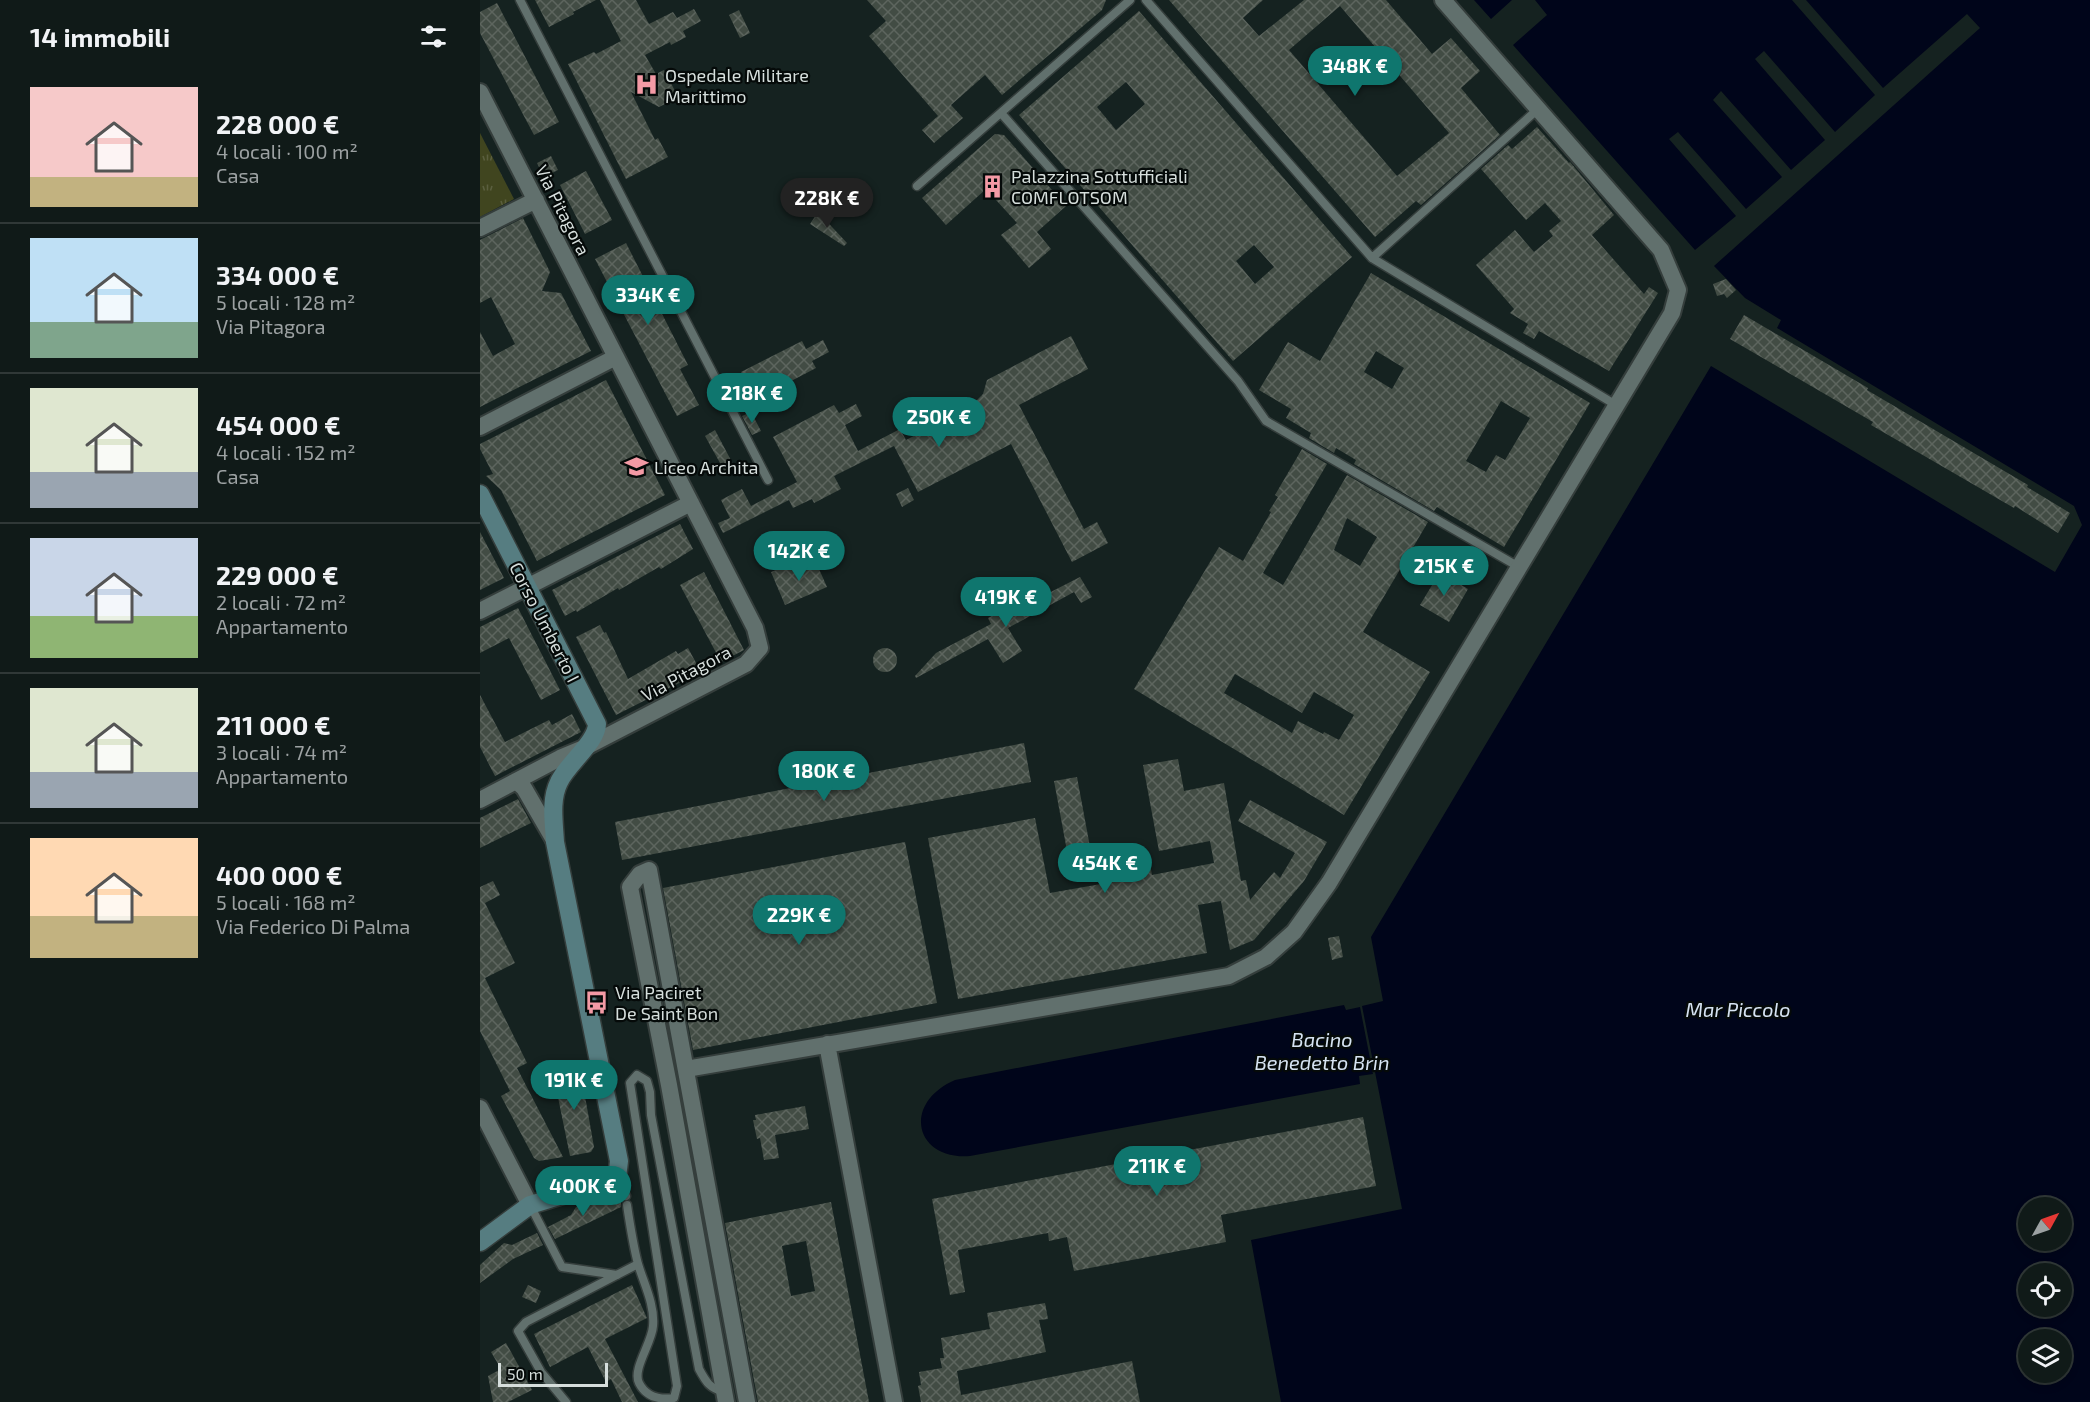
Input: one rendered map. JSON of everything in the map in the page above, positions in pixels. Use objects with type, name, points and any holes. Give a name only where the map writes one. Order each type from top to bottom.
[{"type":"main road","name":"Corso Umberto I","points":[[480,494],[596,721],[596,734],[567,767],[558,784],[554,800],[555,842],[619,1161],[617,1178]]},
{"type":"main road","points":[[480,1242],[530,1205],[566,1194],[608,1187],[617,1178]]},
{"type":"street","points":[[686,1069],[1229,976],[1266,957],[1294,932],[1329,883],[1672,313],[1678,290],[1661,250],[1443,0]]},
{"type":"street","name":"Via Pitagora","points":[[480,92],[755,628],[760,648],[746,664],[584,748]]},
{"type":"street","points":[[480,228],[536,200]]},
{"type":"street","points":[[480,427],[616,357]]},
{"type":"street","points":[[480,611],[691,503]]},
{"type":"street","points":[[480,800],[584,748]]},
{"type":"street","points":[[516,781],[524,788],[555,842]]},
{"type":"street","points":[[725,1397],[669,1085],[630,887],[640,874],[649,870],[747,1402]]},
{"type":"street","points":[[827,1044],[894,1402]]},
{"type":"street","points":[[480,1108],[530,1205]]},
{"type":"lane","points":[[520,0],[768,480]]},
{"type":"lane","points":[[917,186],[1130,0]]},
{"type":"lane","points":[[1146,0],[1372,258],[1616,405]]},
{"type":"lane","points":[[1372,258],[1538,109]]},
{"type":"lane","points":[[1001,113],[1238,381],[1266,421],[1519,567]]},
{"type":"lane","points":[[627,1205],[638,1264],[650,1299],[653,1326],[646,1352],[637,1372],[639,1383],[650,1395],[662,1400],[674,1398],[677,1386],[630,1083],[637,1075],[647,1080],[650,1092],[651,1115],[699,1369],[707,1384],[725,1397]]},
{"type":"lane","points":[[617,1178],[626,1196]]},
{"type":"lane","points":[[530,1205],[562,1267],[617,1275]]},
{"type":"lane","points":[[566,1402],[541,1372],[518,1331],[526,1322],[638,1264]]},
{"type":"green space","points":[[480,133],[514,199],[480,217]]},
{"type":"water","points":[[1474,0],[1512,0],[1491,19]]},
{"type":"water","points":[[1535,0],[1792,0],[1875,95],[1835,132],[1764,51],[1755,59],[1825,140],[1791,170],[1721,91],[1713,100],[1782,177],[1746,209],[1678,132],[1669,139],[1736,216],[1695,250],[1513,45],[1547,15]]},
{"type":"water","name":"Mar Piccolo","points":[[1806,0],[2090,0],[2090,1402],[1281,1402],[1251,1240],[1402,1209],[1362,1006],[1383,1001],[1371,937],[1711,366],[2055,572],[2082,525],[2074,506],[1777,328],[1781,320],[1745,298],[1714,266],[1980,28],[1967,14],[1883,88]]},
{"type":"water","name":"Bacino Benedetto Brin","points":[[1344,1005],[1346,1010],[1360,1007],[1373,1074],[1359,1076],[1360,1084],[970,1156],[951,1155],[937,1149],[927,1140],[922,1128],[922,1115],[927,1102],[938,1090],[955,1080]]},
{"type":"building","points":[[535,0],[596,0],[549,27]]},
{"type":"building","points":[[600,0],[636,0],[649,24],[673,12],[677,18],[694,9],[701,21],[683,31],[686,37],[671,45],[670,42],[645,55],[656,74],[664,70],[675,91],[667,103],[659,107],[631,92],[655,140],[658,138],[668,157],[626,179],[568,64],[594,52],[596,54],[621,41]]},
{"type":"building","points":[[867,0],[1106,0],[1102,10],[1002,95],[985,75],[951,105],[963,118],[934,143],[922,130],[938,116],[869,36],[886,21]]},
{"type":"building","points":[[1169,0],[1263,0],[1243,18],[1259,36],[1304,0],[1386,0],[1432,54],[1451,38],[1480,71],[1461,88],[1500,135],[1421,205],[1416,201],[1375,237]],"holes":[[[1340,6],[1449,133],[1397,176],[1289,50]]]},
{"type":"building","points":[[497,3],[559,122],[534,135],[480,33],[480,12]]},
{"type":"building","points":[[739,10],[750,33],[740,38],[729,15]]},
{"type":"building","points":[[1139,11],[1352,257],[1233,361],[1019,115]],"holes":[[[1126,82],[1145,104],[1116,130],[1097,107]],[[1254,245],[1274,267],[1255,284],[1236,261]]]},
{"type":"building","points":[[1537,127],[1614,215],[1592,235],[1644,294],[1649,287],[1658,293],[1609,371],[1539,331],[1534,339],[1523,333],[1528,324],[1510,313],[1514,309],[1476,265],[1515,230],[1534,252],[1553,236],[1549,231],[1561,221],[1545,203],[1526,220],[1481,169],[1508,145],[1512,149]]},
{"type":"building","name":"Palazzina Sottufficiali COMFLOTSOM","points":[[995,134],[1004,135],[1066,206],[1037,232],[1051,249],[1029,268],[1001,235],[1017,223],[986,189],[946,225],[922,198]]},
{"type":"building","points":[[551,156],[558,170],[544,177],[537,163]]},
{"type":"building","points":[[586,171],[612,220],[585,234],[560,185]]},
{"type":"building","points":[[818,212],[847,243],[844,246],[810,224]]},
{"type":"building","points":[[523,218],[550,272],[542,291],[561,293],[591,351],[480,407],[480,332],[493,356],[515,344],[491,297],[480,303],[480,240]]},
{"type":"building","points":[[626,243],[688,365],[680,369],[699,405],[677,416],[595,259]]},
{"type":"building","points":[[1371,273],[1590,403],[1504,547],[1437,507],[1434,511],[1354,464],[1356,460],[1336,448],[1334,453],[1309,438],[1311,433],[1286,418],[1291,409],[1259,390],[1288,342],[1320,361]],"holes":[[[1376,351],[1404,368],[1392,389],[1364,372]],[[1501,401],[1530,418],[1505,460],[1496,455],[1486,472],[1466,461]]]},
{"type":"building","points":[[1726,279],[1736,290],[1727,298],[1724,294],[1717,296],[1713,284]]},
{"type":"building","points":[[1744,315],[2028,485],[2027,487],[2070,513],[2058,533],[2015,506],[2014,508],[1871,425],[1873,422],[1730,339]]},
{"type":"building","points":[[1071,336],[1088,369],[1019,405],[1084,529],[1097,522],[1108,543],[1072,562],[1011,444],[918,492],[894,446],[834,476],[841,489],[814,503],[812,499],[793,508],[789,500],[723,533],[718,523],[730,518],[721,500],[742,489],[751,506],[797,482],[773,437],[834,405],[839,413],[856,404],[862,416],[845,425],[858,451],[900,429],[906,440],[971,406],[983,394],[987,380]]},
{"type":"building","points":[[823,340],[829,352],[812,361],[816,368],[755,400],[741,372],[802,341],[806,349]]},
{"type":"building","points":[[606,380],[665,495],[537,561],[501,490],[486,476],[493,474],[480,449],[480,444]]},
{"type":"building","points":[[751,412],[761,431],[752,435],[742,416]]},
{"type":"building","points":[[715,430],[734,466],[725,472],[705,436]]},
{"type":"building","points":[[1302,449],[1327,464],[1263,573],[1283,585],[1347,475],[1428,522],[1363,632],[1430,672],[1344,815],[1134,689],[1219,547],[1243,561],[1271,512],[1269,511],[1278,497],[1275,495]],"holes":[[[1347,518],[1377,537],[1360,566],[1334,550]],[[1235,674],[1302,713],[1314,692],[1354,715],[1339,740],[1298,721],[1292,733],[1224,693]]]},
{"type":"building","points":[[908,488],[914,500],[902,507],[896,494]]},
{"type":"building","points":[[680,524],[693,549],[661,569],[659,567],[577,612],[576,610],[565,616],[552,590]]},
{"type":"building","points":[[480,532],[504,578],[480,590]]},
{"type":"building","points":[[815,560],[827,587],[785,605],[771,572],[789,565],[792,570]]},
{"type":"building","points":[[704,572],[744,650],[721,662],[680,585]]},
{"type":"building","points":[[1440,572],[1468,589],[1449,622],[1420,605]]},
{"type":"building","points":[[1080,577],[1092,597],[1081,603],[1074,592],[1008,628],[1022,651],[1003,663],[988,639],[916,678],[915,676],[936,653],[991,624],[988,618],[1003,610],[1006,615]]},
{"type":"building","points":[[518,608],[560,690],[541,700],[509,638],[480,653],[480,627]]},
{"type":"building","points":[[600,625],[604,633],[606,632],[628,679],[676,651],[678,654],[688,648],[701,672],[616,715],[576,637]]},
{"type":"building","points":[[885,648],[894,651],[897,660],[894,669],[885,672],[876,669],[873,660],[876,651]]},
{"type":"building","points":[[480,695],[505,742],[549,720],[552,725],[572,714],[581,732],[495,776],[480,747]]},
{"type":"building","points":[[1024,743],[1031,782],[622,860],[615,822]]},
{"type":"building","points":[[1178,759],[1184,791],[1224,783],[1241,881],[1246,880],[1250,900],[1274,872],[1280,878],[1295,853],[1238,821],[1250,800],[1327,842],[1304,881],[1254,940],[1230,950],[1221,901],[1198,905],[1207,953],[958,999],[928,838],[1035,818],[1050,893],[1112,882],[1109,866],[1149,859],[1152,875],[1214,863],[1210,841],[1159,851],[1143,765]]},
{"type":"building","points":[[1077,777],[1093,863],[1070,867],[1054,781]]},
{"type":"building","points":[[518,799],[531,823],[480,848],[480,818]]},
{"type":"building","points":[[905,842],[937,1003],[693,1050],[663,888]]},
{"type":"building","points":[[493,881],[500,895],[485,903],[515,963],[485,978],[527,1063],[517,1068],[563,1157],[539,1161],[534,1158],[501,1096],[510,1091],[480,1031],[480,887]]},
{"type":"building","points":[[1339,936],[1343,957],[1332,960],[1328,938]]},
{"type":"building","points":[[580,1068],[594,1147],[591,1152],[570,1156],[553,1073]]},
{"type":"building","points":[[805,1106],[809,1129],[775,1135],[779,1158],[764,1160],[760,1138],[757,1139],[753,1120],[756,1120],[755,1115]]},
{"type":"building","points":[[1363,1117],[1376,1186],[1221,1215],[1226,1242],[1074,1271],[1067,1237],[1049,1241],[1048,1233],[958,1250],[965,1292],[950,1295],[932,1199]]},
{"type":"building","points":[[621,1200],[621,1207],[555,1239],[548,1227],[571,1215],[576,1207]]},
{"type":"building","points":[[831,1202],[869,1402],[758,1402],[725,1223]],"holes":[[[806,1241],[815,1291],[791,1296],[782,1246]]]},
{"type":"building","points":[[537,1233],[543,1245],[513,1259],[480,1283],[480,1265],[504,1243],[512,1245]]},
{"type":"building","points":[[528,1285],[541,1291],[536,1303],[522,1297]]},
{"type":"building","points":[[632,1285],[647,1318],[605,1339],[638,1402],[622,1402],[611,1379],[606,1382],[588,1347],[550,1367],[534,1334]]},
{"type":"building","points":[[1045,1303],[1048,1319],[1039,1320],[1046,1352],[957,1371],[961,1395],[1132,1361],[1140,1402],[921,1402],[918,1386],[921,1385],[919,1372],[942,1368],[940,1358],[944,1358],[941,1338],[990,1329],[987,1313]]},
{"type":"building","points":[[506,1343],[532,1390],[508,1402],[493,1402],[488,1376],[501,1369],[491,1352]]},
{"type":"place","name":"Ospedale Militare Marittimo","points":[[647,85]]},
{"type":"place","name":"Palazzina Sottufficiali COMFLOTSOM","points":[[993,186]]},
{"type":"place","name":"Liceo Archita","points":[[636,467]]},
{"type":"place","name":"Via Paciret De Saint Bon","points":[[597,1002]]}]
